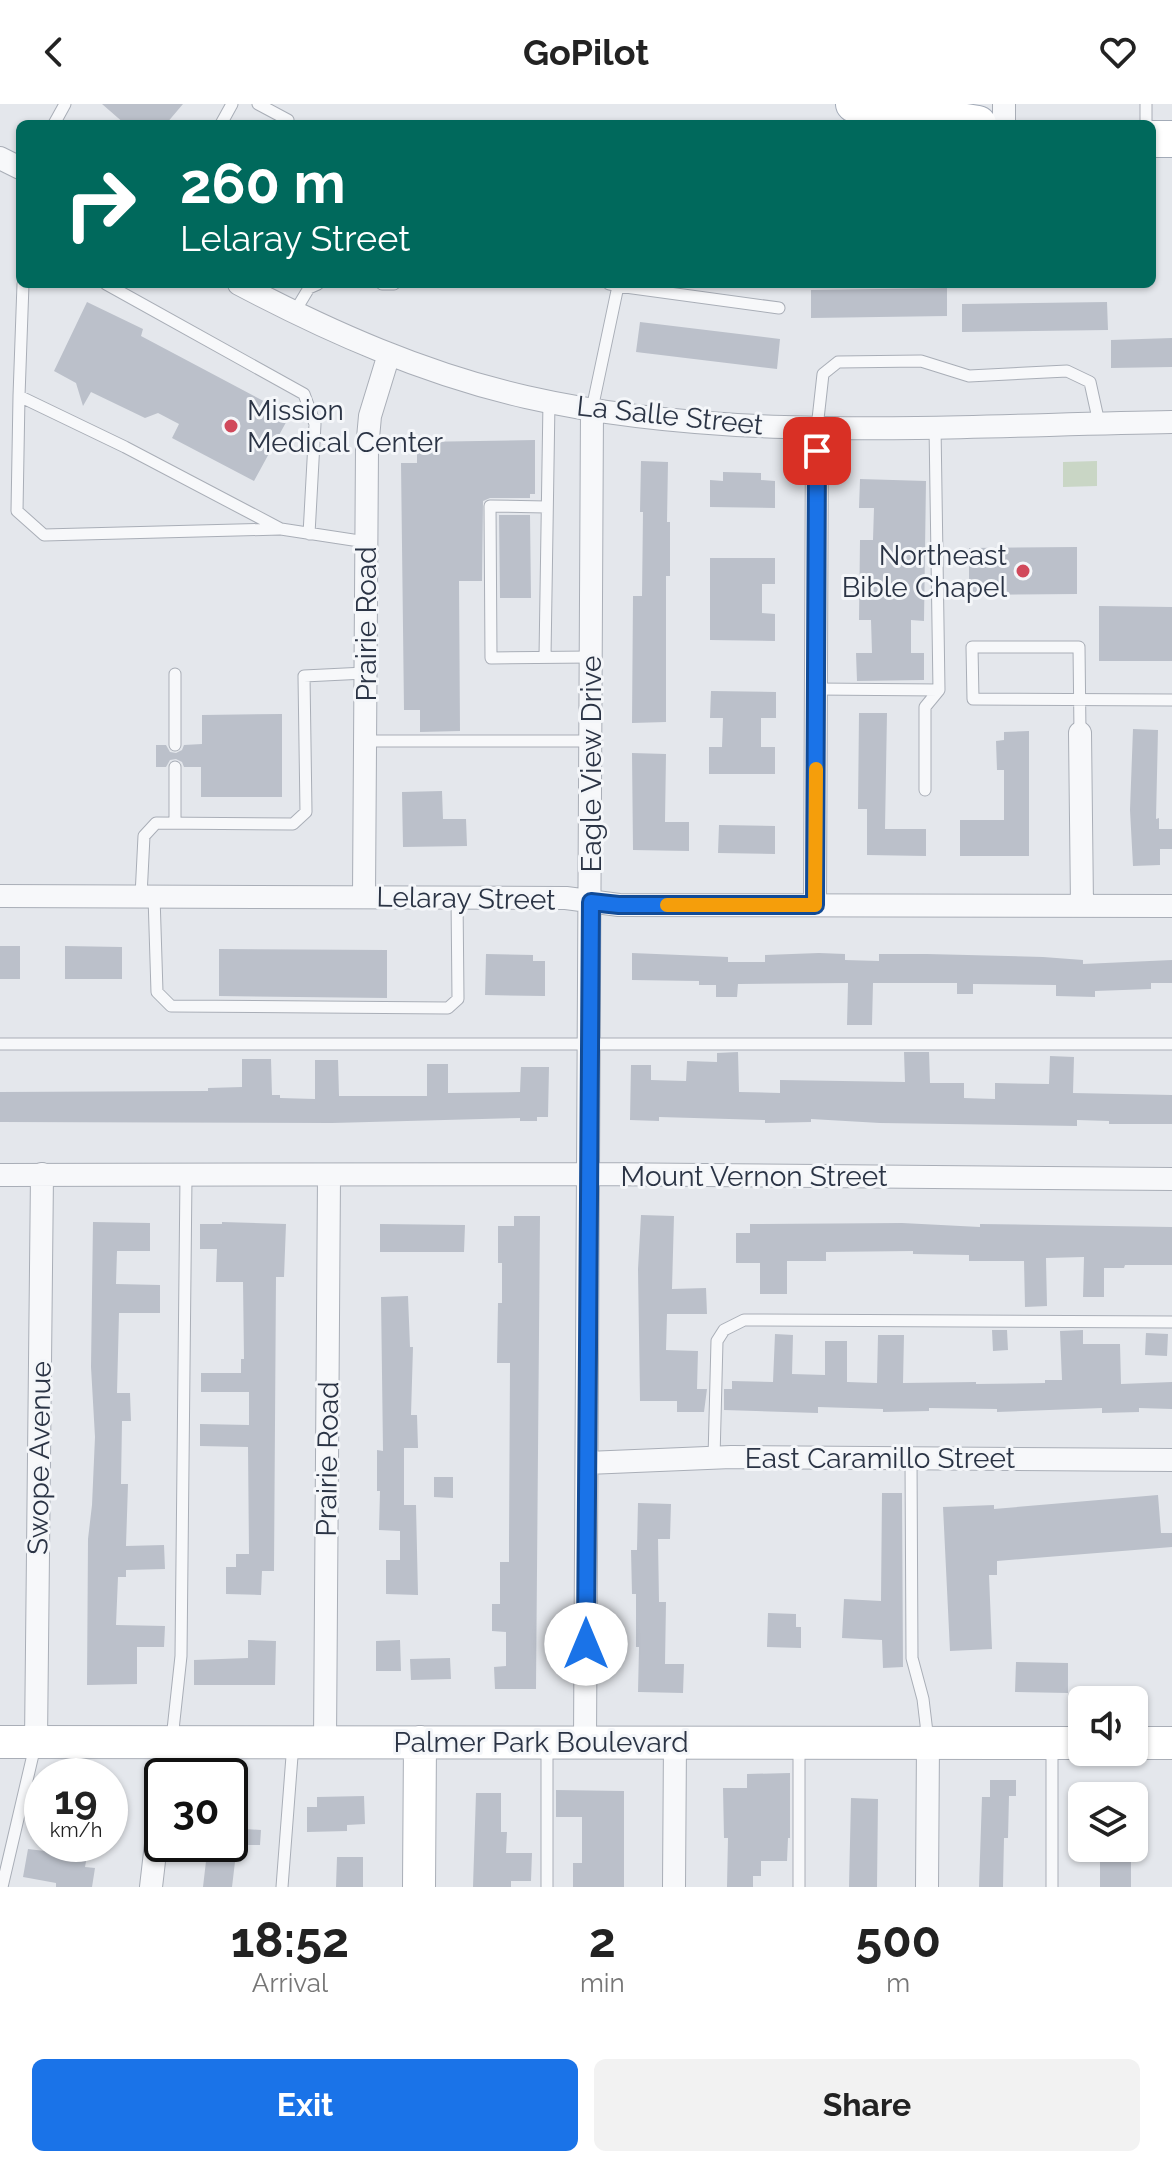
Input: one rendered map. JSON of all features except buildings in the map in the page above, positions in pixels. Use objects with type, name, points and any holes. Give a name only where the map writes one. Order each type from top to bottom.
[{"type":"main road","points":[[862,105],[954,120]]},
{"type":"main road","name":"Palmer Park Boulevard","points":[[0,1742],[1067,1742]]},
{"type":"main road","points":[[419,1887],[420,1742]]},
{"type":"main road","points":[[1148,1743],[1172,1743]]},
{"type":"street","name":"La Salle Street","points":[[247,288],[294,313],[422,367],[525,397],[592,409],[705,422],[817,428],[1172,422]]},
{"type":"street","name":"Prairie Road","points":[[364,896],[367,449],[370,416],[389,354]]},
{"type":"street","name":"Eagle View Drive","points":[[585,1742],[592,409]]},
{"type":"street","points":[[815,905],[817,428]]},
{"type":"street","points":[[1080,733],[1082,905]]},
{"type":"street","name":"Lelaray Street","points":[[0,896],[566,898],[619,905],[1172,906]]},
{"type":"street","name":"Swope Avenue","points":[[36,1742],[42,1174]]},
{"type":"street","name":"Mount Vernon Street","points":[[0,1175],[588,1174],[1172,1179]]},
{"type":"street","name":"Prairie Road","points":[[309,1742],[329,1176]]},
{"type":"street","name":"East Caramillo Street","points":[[587,1463],[714,1458],[1172,1460]]},
{"type":"street","points":[[168,1758],[172,1741]]},
{"type":"street","points":[[674,1887],[675,1741]]},
{"type":"street","points":[[927,1887],[928,1742]]},
{"type":"street","points":[[151,1887],[154,1862]]},
{"type":"lane","points":[[258,104],[288,120]]},
{"type":"lane","points":[[23,288],[17,511],[44,535],[281,529],[366,542]]},
{"type":"lane","points":[[113,288],[304,394],[315,424],[309,534]]},
{"type":"lane","points":[[294,313],[309,288]]},
{"type":"lane","points":[[592,409],[613,288]]},
{"type":"lane","points":[[636,288],[779,308]]},
{"type":"lane","points":[[817,428],[823,374],[838,362],[921,361],[969,376],[1067,371],[1090,382],[1099,423]]},
{"type":"lane","points":[[19,396],[125,447],[281,529]]},
{"type":"lane","points":[[545,657],[549,401]]},
{"type":"lane","points":[[925,790],[925,707],[939,690],[935,426]]},
{"type":"lane","points":[[546,507],[490,506],[491,658],[591,657]]},
{"type":"lane","points":[[1080,733],[1079,699],[1079,647],[972,647],[973,699],[1079,699],[1172,700]]},
{"type":"lane","points":[[365,673],[304,676],[306,812],[293,824],[156,823],[144,836],[157,992],[171,1006],[448,1008],[458,999],[457,897]]},
{"type":"lane","points":[[175,674],[175,745]]},
{"type":"lane","points":[[816,689],[939,690]]},
{"type":"lane","points":[[365,741],[591,741]]},
{"type":"lane","points":[[175,767],[175,823]]},
{"type":"lane","points":[[0,1044],[1172,1044]]},
{"type":"lane","points":[[172,1741],[181,1656],[186,1176]]},
{"type":"lane","points":[[714,1458],[717,1341],[724,1330],[744,1320],[1172,1322]]},
{"type":"lane","points":[[911,1458],[912,1658],[923,1699],[928,1742]]},
{"type":"lane","points":[[799,1741],[799,1887]]},
{"type":"lane","points":[[2,1887],[36,1742]]},
{"type":"lane","points":[[282,1887],[309,1742]]},
{"type":"lane","points":[[547,1742],[547,1887]]},
{"type":"lane","points":[[1052,1887],[1067,1742]]},
{"type":"green space","points":[[1097,461],[1097,486],[1063,487],[1063,462]]},
{"type":"slow traffic","points":[[667,905],[815,905],[816,769]]},
{"type":"place","name":"Mission Medical Center","points":[[231,426]]},
{"type":"place","name":"Northeast Bible Chapel","points":[[1023,571]]},
{"type":"route","points":[[586,1644],[591,902],[619,905],[815,905],[817,451]]}]
